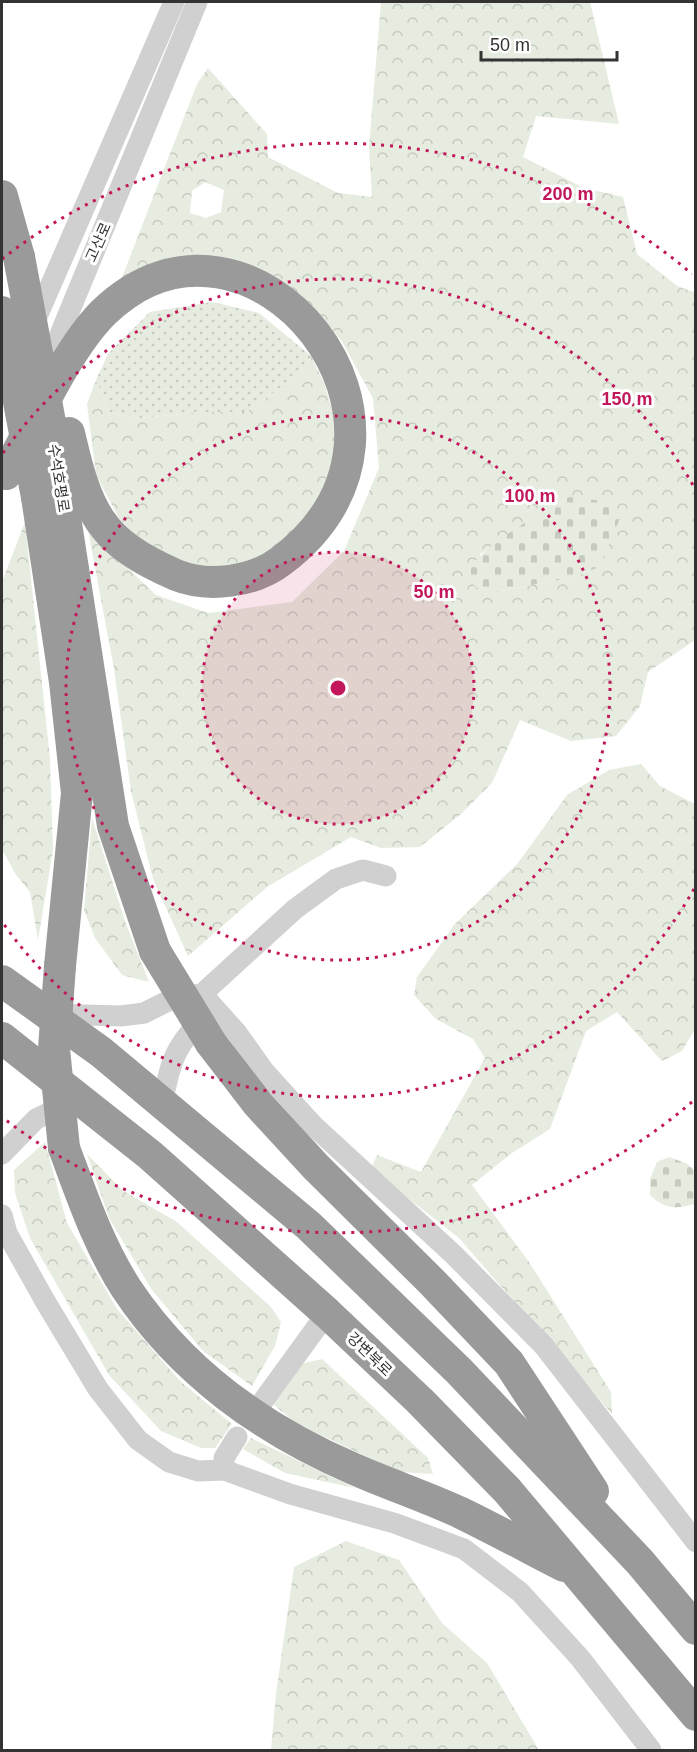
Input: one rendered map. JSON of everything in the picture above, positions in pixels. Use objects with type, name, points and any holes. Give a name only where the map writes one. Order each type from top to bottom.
[{"type":"highway","name":"수석호평로","points":[[2,196],[19,257],[62,441],[88,764]]},
{"type":"highway","points":[[4,479],[72,356],[103,313],[134,290],[160,276],[190,272],[222,275],[261,288],[284,301],[303,317],[329,351],[342,379],[348,407],[351,443],[347,472],[333,507],[300,547],[277,564],[252,577],[224,581],[180,576],[138,557],[109,531],[95,514],[62,441]]},
{"type":"highway","name":"수석호평로","points":[[2,312],[38,497],[65,682],[88,764]]},
{"type":"highway","points":[[88,764],[113,826],[155,951],[211,1043],[258,1104],[316,1167],[432,1282],[509,1363],[640,1562]]},
{"type":"highway","points":[[88,764],[76,793],[54,1049],[64,1148],[82,1200],[126,1288],[193,1367],[240,1408],[333,1459],[459,1512],[575,1571]]},
{"type":"highway","points":[[2,981],[101,1052],[309,1226],[459,1371],[640,1562],[696,1629]]},
{"type":"highway","name":"강변북로","points":[[2,1038],[150,1155],[327,1313],[420,1401],[507,1490],[696,1715]]},
{"type":"street","name":"고산로","points":[[2,396],[174,2]]},
{"type":"street","name":"고산로","points":[[4,479],[71,303],[115,205],[197,2]]},
{"type":"street","points":[[162,1104],[172,1061],[207,1000],[295,909],[336,879],[363,870],[386,876]]},
{"type":"street","points":[[50,1014],[121,1016],[144,1013],[174,998],[207,1000],[237,1033],[264,1071],[314,1126],[453,1254],[544,1346],[696,1542]]},
{"type":"street","points":[[2,1154],[36,1119],[80,1098]]},
{"type":"street","points":[[2,1215],[7,1233],[98,1389],[138,1440],[169,1462],[198,1471],[224,1470],[290,1494],[394,1523],[464,1549],[520,1592],[580,1658],[651,1750]]},
{"type":"street","points":[[263,1401],[327,1313]]},
{"type":"street","points":[[224,1470],[224,1458],[237,1437]]},
{"type":"green space","points":[[381,2],[590,2],[619,124],[536,116],[523,157],[584,188],[623,197],[637,254],[677,286],[696,293],[695,640],[648,672],[640,706],[616,736],[571,741],[520,720],[492,783],[461,814],[420,847],[381,848],[351,837],[267,887],[188,956],[153,879],[131,791],[114,669],[88,530],[156,595],[208,613],[292,602],[344,551],[379,468],[373,398],[341,340],[299,294],[253,273],[116,293],[197,84],[208,68],[267,134],[268,157],[338,193],[372,197],[369,147]],"holes":[[[205,182],[224,190],[221,212],[206,218],[190,213],[192,191]],[[569,497],[600,567],[570,578],[484,594],[480,554]]]},
{"type":"green space","points":[[212,302],[259,313],[311,356],[300,374],[246,412],[202,412],[140,418],[110,413],[96,380],[108,354],[150,312]]},
{"type":"green space","points":[[311,356],[324,383],[339,431],[317,525],[233,573],[182,565],[149,550],[119,518],[96,475],[87,404],[96,380],[110,413],[140,418],[202,412],[246,412],[300,374]]},
{"type":"green space","points":[[569,497],[604,501],[620,518],[600,567],[570,578],[484,594],[467,579],[471,568],[494,544]]},
{"type":"green space","points":[[25,522],[50,759],[53,850],[38,940],[30,892],[16,875],[2,849],[2,582]]},
{"type":"green space","points":[[641,764],[660,786],[695,804],[695,1029],[682,1051],[662,1061],[617,1012],[586,1031],[550,1129],[512,1153],[472,1185],[529,1262],[611,1392],[612,1414],[459,1238],[371,1169],[377,1155],[421,1172],[485,1058],[473,1039],[436,1019],[414,995],[417,977],[455,924],[518,863],[567,795],[609,770]]},
{"type":"green space","points":[[92,818],[126,924],[149,982],[122,975],[95,938],[84,910]]},
{"type":"green space","points":[[45,1142],[67,1223],[117,1309],[180,1381],[232,1424],[215,1448],[201,1448],[161,1431],[109,1375],[30,1238],[15,1193],[14,1170]]},
{"type":"green space","points":[[87,1154],[122,1190],[177,1222],[271,1307],[281,1322],[275,1346],[252,1386],[203,1351],[152,1290],[109,1218]]},
{"type":"green space","points":[[669,1157],[688,1164],[695,1172],[695,1204],[682,1207],[666,1206],[650,1195],[650,1179],[657,1162]]},
{"type":"green space","points":[[322,1359],[428,1458],[433,1474],[400,1472],[297,1424],[273,1404],[300,1364]]},
{"type":"green space","points":[[251,1438],[355,1488],[285,1473],[243,1449]]},
{"type":"green space","points":[[346,1541],[399,1560],[442,1623],[487,1663],[539,1750],[271,1750],[276,1694],[294,1567]]}]
